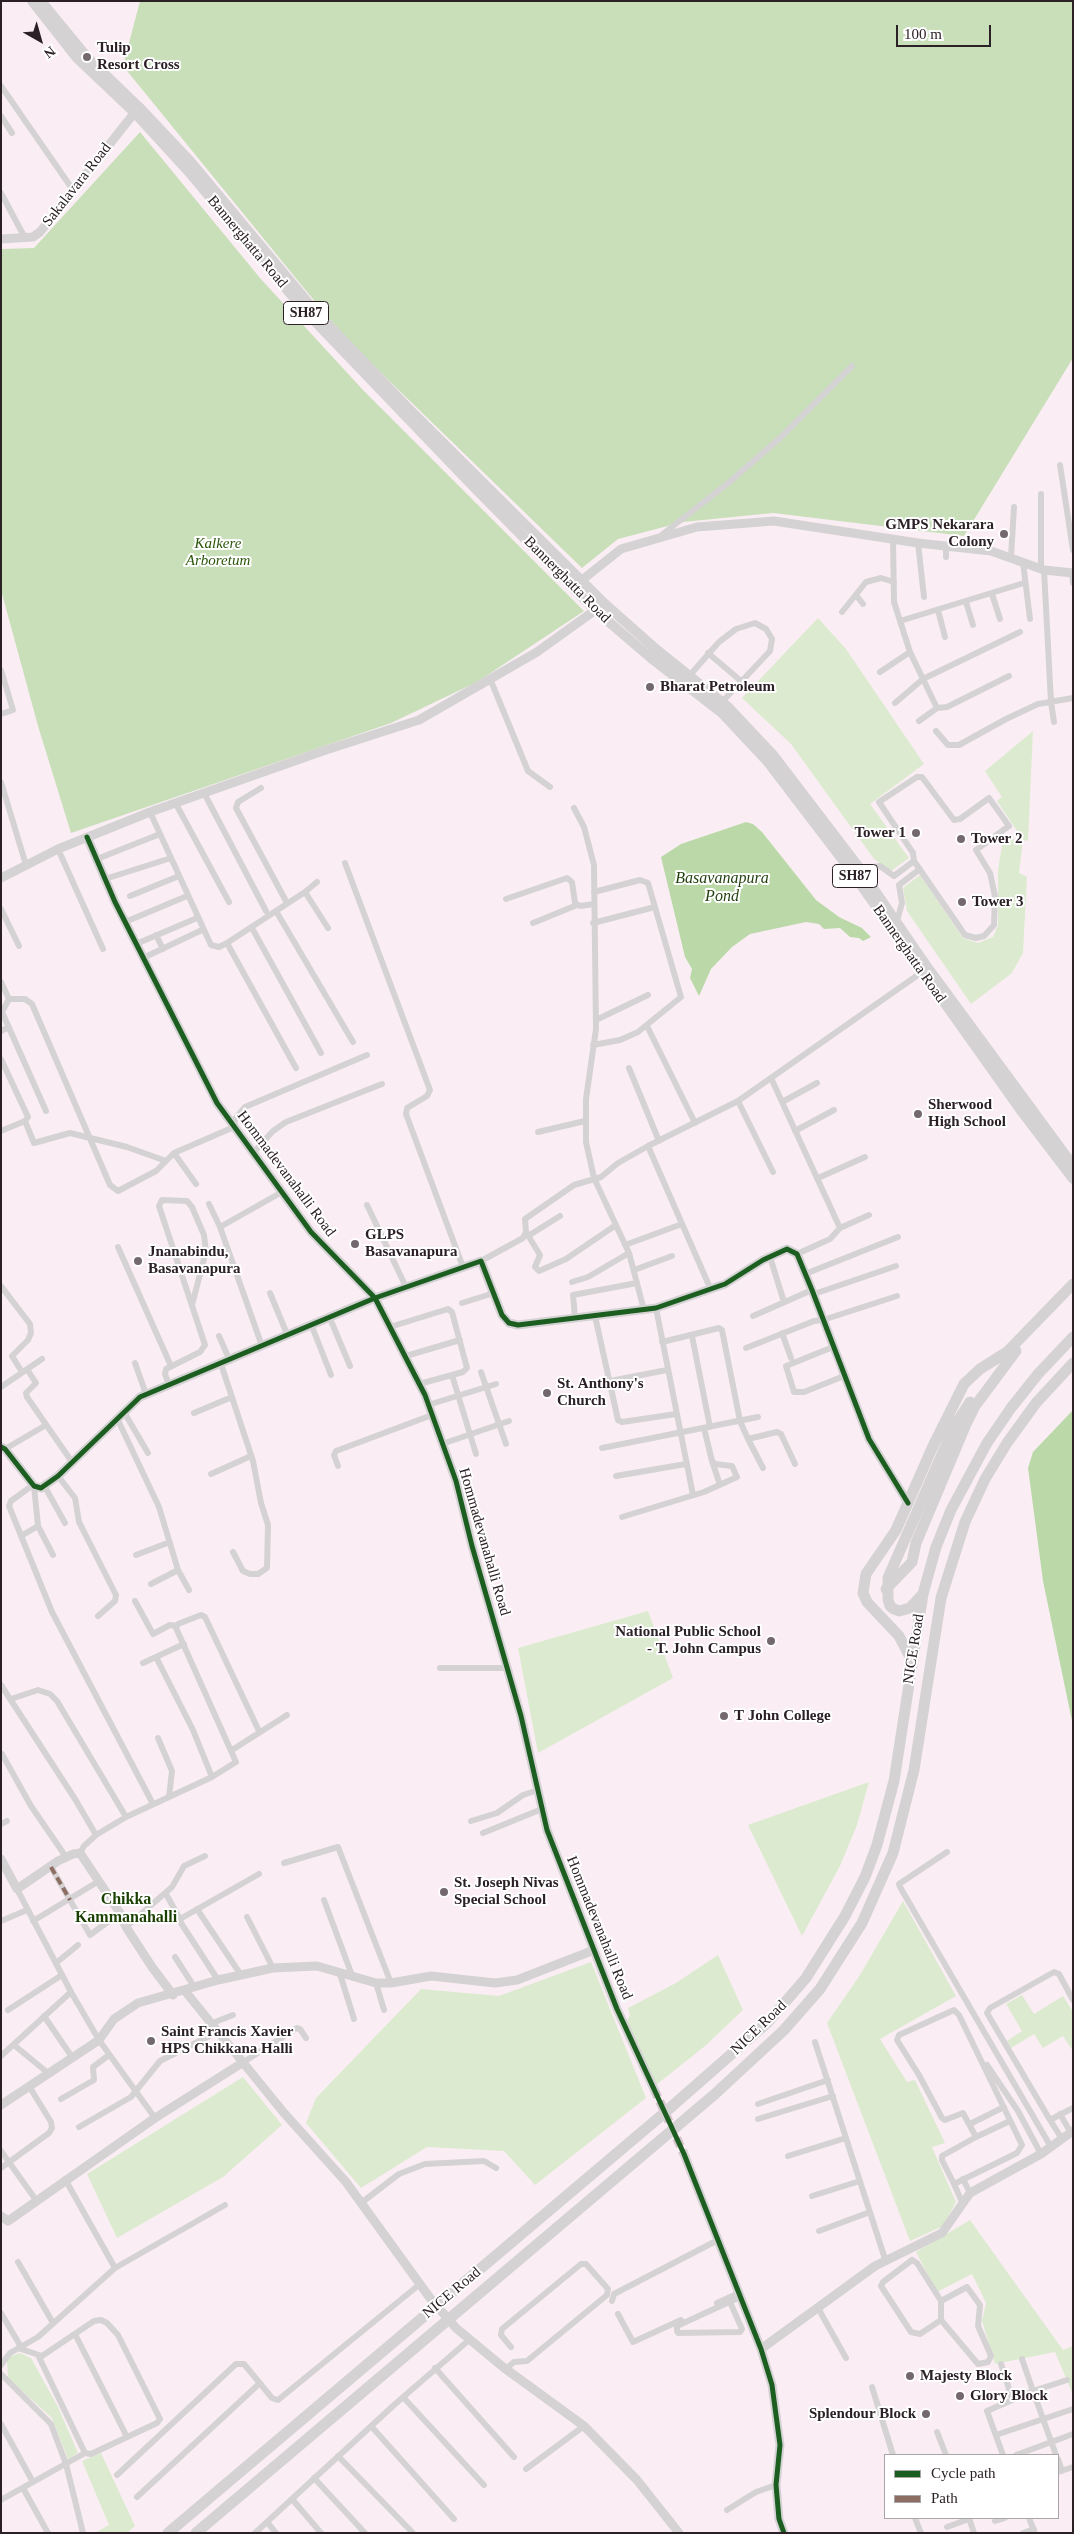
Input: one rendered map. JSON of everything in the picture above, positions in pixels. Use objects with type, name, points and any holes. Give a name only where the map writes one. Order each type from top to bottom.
[{"type":"highway","points":[[923,1594],[910,1608],[899,1611],[890,1606],[886,1589],[912,1562],[916,1543],[962,1431],[975,1406],[1009,1354],[1073,1284]]},
{"type":"highway","points":[[912,1661],[900,1636],[867,1602],[863,1593],[866,1574],[896,1530],[932,1446],[964,1384],[980,1369],[1009,1354],[1073,1296]]},
{"type":"highway","name":"NICE Road","points":[[168,2533],[739,2049],[768,2022],[806,1978],[846,1916],[877,1845],[894,1781],[923,1594],[936,1547],[951,1510],[987,1443],[1038,1374],[1073,1338]]},
{"type":"highway","name":"NICE Road","points":[[196,2533],[760,2054],[820,1989],[849,1947],[886,1874],[903,1819],[914,1770],[941,1598],[965,1522],[985,1479],[1007,1443],[1036,1403],[1073,1363]]},
{"type":"main road","name":"Bannerghatta Road","points":[[32,1],[76,57],[137,110]]},
{"type":"main road","name":"Bannerghatta Road","points":[[41,1],[87,57],[137,110],[190,161],[315,311],[577,584],[596,610],[651,658],[722,713],[773,761],[851,871],[1073,1164]]},
{"type":"main road","name":"Bannerghatta Road","points":[[577,584],[605,604],[657,650],[722,702],[773,761],[860,869],[897,921],[925,970],[1022,1112],[1073,1179]]},
{"type":"street","points":[[1,86],[73,190]]},
{"type":"street","name":"Sakalavara Road","points":[[1,239],[33,237],[40,232],[137,110]]},
{"type":"street","points":[[1,116],[12,134]]},
{"type":"street","points":[[1,193],[24,238]]},
{"type":"street","points":[[655,539],[727,484],[779,439],[852,366]]},
{"type":"street","points":[[1060,466],[1073,550]]},
{"type":"street","points":[[1041,494],[1043,570],[1051,702],[1054,722]]},
{"type":"street","points":[[1011,557],[1014,506]]},
{"type":"street","points":[[577,584],[621,549],[697,527],[774,521],[918,543],[991,551],[1043,570],[1072,573],[1073,583]]},
{"type":"street","points":[[893,539],[894,602],[910,652],[937,708]]},
{"type":"street","points":[[918,543],[924,597]]},
{"type":"street","points":[[946,546],[946,557]]},
{"type":"street","points":[[1023,562],[1024,583],[1030,619]]},
{"type":"street","points":[[842,612],[866,582],[875,578],[894,582]]},
{"type":"street","points":[[900,621],[1024,583]]},
{"type":"street","points":[[856,594],[863,604]]},
{"type":"street","points":[[992,594],[1000,619]]},
{"type":"street","points":[[966,602],[972,625]]},
{"type":"street","points":[[1,878],[58,849],[150,812],[419,720],[491,681],[558,638],[605,604]]},
{"type":"street","points":[[938,610],[946,637]]},
{"type":"street","points":[[690,675],[719,642],[742,625],[755,623],[766,629],[772,639],[772,645],[722,702]]},
{"type":"street","points":[[895,703],[924,679],[1020,632]]},
{"type":"street","points":[[880,672],[910,652]]},
{"type":"street","points":[[708,653],[742,681]]},
{"type":"street","points":[[1,670],[13,710],[1,714]]},
{"type":"street","points":[[919,721],[937,708],[947,707],[1009,676]]},
{"type":"street","points":[[491,681],[528,771],[550,787]]},
{"type":"street","points":[[936,731],[948,745],[960,745],[1006,719],[1038,704],[1073,698]]},
{"type":"street","points":[[917,777],[922,777],[954,820],[960,819],[989,798],[1009,826],[976,850],[990,873],[995,896],[994,925],[984,936],[972,938],[965,935],[914,861],[913,854],[879,802],[917,777]]},
{"type":"street","points":[[1,782],[26,865]]},
{"type":"street","points":[[261,788],[238,802],[236,808],[287,903]]},
{"type":"street","points":[[204,793],[266,911]]},
{"type":"street","points":[[176,804],[229,902]]},
{"type":"street","points":[[574,808],[584,827],[594,865],[593,923],[596,1020],[585,1122],[590,1163],[594,1178],[629,1253],[644,1310]]},
{"type":"street","points":[[150,812],[202,930],[211,945],[219,947],[227,943],[252,928],[317,882]]},
{"type":"street","points":[[97,859],[160,834]]},
{"type":"street","name":"Hommadevanahalli Road","points":[[87,837],[125,922],[217,1103],[311,1232],[375,1298],[419,1384],[456,1481],[472,1546],[507,1668],[547,1830],[617,2009],[654,2089]]},
{"type":"street","points":[[58,849],[103,949]]},
{"type":"street","points":[[105,879],[171,858]]},
{"type":"street","points":[[860,869],[880,866],[894,876],[914,861]]},
{"type":"street","points":[[345,862],[430,1090],[427,1096],[407,1108],[406,1114],[463,1267]]},
{"type":"street","points":[[897,921],[902,903],[899,885],[920,869]]},
{"type":"street","points":[[130,896],[179,876]]},
{"type":"street","points":[[506,899],[567,878],[572,882],[578,905]]},
{"type":"street","points":[[593,1045],[620,1040],[647,1026],[681,997],[648,883],[644,880],[594,892]]},
{"type":"street","points":[[305,892],[328,928]]},
{"type":"street","points":[[125,922],[187,896]]},
{"type":"street","points":[[532,923],[578,905],[594,904]]},
{"type":"street","points":[[593,923],[655,907]]},
{"type":"street","points":[[1,909],[19,946]]},
{"type":"street","points":[[276,911],[353,1042]]},
{"type":"street","points":[[136,944],[197,918]]},
{"type":"street","points":[[252,928],[321,1053]]},
{"type":"street","points":[[143,958],[202,930]]},
{"type":"street","points":[[156,935],[162,949]]},
{"type":"street","points":[[227,943],[296,1068]]},
{"type":"street","points":[[616,1225],[566,1259],[539,1271],[535,1267],[540,1255],[527,1234],[525,1219],[574,1185],[601,1177],[618,1163],[648,1146],[738,1101],[925,970]]},
{"type":"street","points":[[1,982],[9,999]]},
{"type":"street","points":[[596,1020],[648,995]]},
{"type":"street","points":[[9,999],[25,998],[32,1004],[110,1185],[115,1190],[126,1188],[156,1170],[174,1153],[234,1127],[235,1119],[245,1107],[367,1055]]},
{"type":"street","points":[[9,999],[2,1012],[46,1111]]},
{"type":"street","points":[[647,1026],[695,1123]]},
{"type":"street","points":[[1,1031],[9,1027]]},
{"type":"street","points":[[1,1059],[28,1117],[25,1121],[1,1131]]},
{"type":"street","points":[[629,1068],[659,1140]]},
{"type":"street","points":[[771,1078],[840,1228]]},
{"type":"street","points":[[782,1102],[817,1082]]},
{"type":"street","points":[[253,1153],[273,1131],[286,1122],[382,1084]]},
{"type":"street","points":[[738,1101],[773,1172]]},
{"type":"street","points":[[795,1131],[834,1110]]},
{"type":"street","points":[[25,1121],[34,1143],[70,1133],[90,1137],[166,1161]]},
{"type":"street","points":[[538,1132],[585,1122]]},
{"type":"street","points":[[648,1146],[712,1290]]},
{"type":"street","points":[[174,1153],[196,1184]]},
{"type":"street","points":[[818,1178],[865,1157]]},
{"type":"street","points":[[220,1227],[282,1192]]},
{"type":"street","points":[[169,1385],[165,1371],[171,1366],[200,1352],[205,1345],[159,1206],[162,1200],[184,1200],[190,1203],[206,1239],[206,1251],[192,1305]]},
{"type":"street","points":[[209,1204],[220,1227],[262,1346]]},
{"type":"street","points":[[367,1205],[406,1287]]},
{"type":"street","points":[[797,1254],[830,1239],[840,1228],[869,1215]]},
{"type":"street","points":[[153,1804],[52,1612],[21,1536],[10,1503],[33,1486],[45,1487],[117,1418],[146,1394],[225,1362],[329,1316],[481,1261],[560,1216]]},
{"type":"street","points":[[625,1245],[682,1224]]},
{"type":"street","points":[[805,1274],[898,1237]]},
{"type":"street","points":[[118,1247],[171,1366]]},
{"type":"street","points":[[481,1261],[502,1315],[508,1323],[518,1325],[656,1308],[712,1290],[787,1249],[797,1254],[869,1439],[908,1503]]},
{"type":"street","points":[[572,1282],[588,1277],[629,1253]]},
{"type":"street","points":[[634,1270],[672,1256]]},
{"type":"street","points":[[770,1257],[784,1302]]},
{"type":"street","points":[[753,1316],[784,1302],[896,1266]]},
{"type":"street","points":[[575,1318],[573,1295],[637,1283]]},
{"type":"street","points":[[1,1286],[30,1324],[31,1333],[28,1340],[12,1356],[36,1383],[26,1395],[72,1462]]},
{"type":"street","points":[[270,1293],[287,1334]]},
{"type":"street","points":[[462,1303],[494,1293]]},
{"type":"street","points":[[746,1348],[814,1321],[823,1320],[897,1296]]},
{"type":"street","points":[[656,1308],[692,1496]]},
{"type":"street","points":[[390,1327],[448,1310],[452,1312],[467,1368],[452,1375],[419,1384]]},
{"type":"street","points":[[329,1316],[350,1366]]},
{"type":"street","points":[[595,1316],[617,1418],[620,1422],[676,1414]]},
{"type":"street","points":[[311,1324],[331,1374]]},
{"type":"street","points":[[662,1342],[719,1328],[724,1332],[740,1421],[763,1468]]},
{"type":"street","points":[[782,1334],[790,1358]]},
{"type":"street","points":[[219,1336],[232,1397],[252,1456],[261,1503],[269,1530],[267,1568],[258,1574],[250,1574],[243,1571],[233,1552]]},
{"type":"street","points":[[692,1336],[712,1461],[720,1486]]},
{"type":"street","points":[[406,1356],[460,1340]]},
{"type":"street","points":[[833,1347],[786,1366],[794,1392],[804,1392],[844,1376]]},
{"type":"street","points":[[1,1387],[42,1359]]},
{"type":"street","points":[[135,1363],[146,1394]]},
{"type":"street","points":[[610,1381],[667,1370]]},
{"type":"street","points":[[481,1372],[506,1444]]},
{"type":"street","points":[[452,1375],[476,1454]]},
{"type":"street","points":[[428,1405],[496,1384]]},
{"type":"street","points":[[194,1413],[232,1397]]},
{"type":"street","points":[[124,1412],[148,1453]]},
{"type":"street","points":[[338,1466],[334,1455],[336,1452],[432,1415]]},
{"type":"street","points":[[602,1448],[758,1417]]},
{"type":"street","points":[[117,1418],[159,1506],[178,1570],[189,1590]]},
{"type":"street","points":[[442,1444],[509,1421]]},
{"type":"street","points":[[46,1425],[3,1448],[33,1486],[38,1526],[53,1555]]},
{"type":"street","points":[[748,1439],[777,1432],[781,1434],[795,1464]]},
{"type":"street","points":[[212,1474],[252,1456]]},
{"type":"street","points":[[622,1516],[692,1496],[720,1486],[737,1477],[738,1474],[732,1466],[715,1464],[712,1461]]},
{"type":"street","points":[[616,1476],[686,1464]]},
{"type":"street","points":[[58,1476],[75,1498],[79,1522],[116,1596],[115,1601],[98,1616]]},
{"type":"street","points":[[45,1487],[65,1523]]},
{"type":"street","points":[[21,1536],[38,1526]]},
{"type":"street","points":[[136,1555],[170,1542]]},
{"type":"street","points":[[151,1584],[178,1570]]},
{"type":"street","points":[[135,1601],[153,1634],[170,1625],[177,1626],[201,1615],[204,1617],[259,1731]]},
{"type":"street","points":[[16,1889],[66,1856],[80,1853],[84,1846],[96,1835],[126,1817],[212,1777],[236,1762],[177,1626]]},
{"type":"street","points":[[143,1663],[184,1644]]},
{"type":"street","points":[[156,1657],[193,1730],[212,1777]]},
{"type":"street","points":[[440,1668],[507,1668]]},
{"type":"street","points":[[1,1685],[96,1835]]},
{"type":"street","points":[[11,1699],[38,1690],[50,1694],[57,1701],[126,1817]]},
{"type":"street","points":[[232,1750],[259,1731],[287,1715]]},
{"type":"street","points":[[158,1738],[172,1772],[169,1797]]},
{"type":"street","points":[[2,1754],[32,1806],[66,1856]]},
{"type":"street","points":[[471,1822],[497,1813],[523,1795],[538,1790]]},
{"type":"street","points":[[483,1833],[542,1810]]},
{"type":"street","points":[[284,1863],[338,1848],[391,1983]]},
{"type":"street","points":[[947,1852],[899,1884],[900,1887],[1051,2147]]},
{"type":"street","points":[[80,1853],[120,1913],[126,1927],[173,1995]]},
{"type":"street","points":[[126,1927],[172,1888],[184,1866],[205,1856]]},
{"type":"street","points":[[1,1859],[71,1992],[99,2040],[155,2118]]},
{"type":"street","points":[[51,1866],[90,1935],[120,1913]]},
{"type":"street","points":[[180,1919],[259,1874]]},
{"type":"street","points":[[33,1921],[99,1881]]},
{"type":"street","points":[[166,1894],[181,1923],[218,1980]]},
{"type":"street","points":[[324,1900],[354,1978]]},
{"type":"street","points":[[197,1909],[241,1975]]},
{"type":"street","points":[[1,1920],[27,1910]]},
{"type":"street","points":[[247,1917],[273,1968]]},
{"type":"street","points":[[56,1963],[78,1945]]},
{"type":"street","points":[[1,2105],[99,2040],[114,2019],[138,2003],[173,1995],[218,1980],[273,1968],[317,1966],[376,1983],[391,1983],[431,1976],[482,1983],[517,1980],[594,1950]]},
{"type":"street","points":[[175,1957],[195,1988]]},
{"type":"street","points":[[1062,2139],[987,2013],[990,2008],[1054,1972],[1059,1974],[1073,2000]]},
{"type":"street","points":[[340,1974],[354,2019]]},
{"type":"street","points":[[8,2010],[62,1975]]},
{"type":"street","points":[[376,1983],[384,2010]]},
{"type":"street","points":[[185,1991],[242,2063],[346,2182],[420,2284],[469,2340],[584,2426],[637,2480],[679,2533]]},
{"type":"street","points":[[1,2056],[71,1992]]},
{"type":"street","points":[[954,2184],[1019,2151],[1022,2145],[959,2015],[954,2010],[898,2035],[896,2040],[919,2075],[942,2118],[945,2120],[964,2113],[976,2137]]},
{"type":"street","points":[[210,2024],[233,2014]]},
{"type":"street","points":[[44,2016],[72,2058]]},
{"type":"street","points":[[1,2216],[8,2221],[65,2179],[155,2118],[297,2028],[300,2029],[306,2038]]},
{"type":"street","points":[[78,2127],[136,2091],[160,2061],[217,2032]]},
{"type":"street","points":[[816,2042],[886,2262]]},
{"type":"street","points":[[14,2045],[48,2073]]},
{"type":"street","points":[[974,2047],[1018,2111],[1041,2154]]},
{"type":"street","points":[[61,2099],[92,2082],[94,2078],[93,2067],[109,2054]]},
{"type":"street","points":[[758,2104],[828,2080]]},
{"type":"street","points":[[1,2168],[49,2133],[52,2128],[51,2122],[29,2086]]},
{"type":"street","points":[[758,2119],[833,2096]]},
{"type":"street","points":[[970,2124],[1004,2107]]},
{"type":"street","points":[[1050,2120],[1073,2108]]},
{"type":"street","points":[[941,2320],[920,2334],[911,2333],[881,2286],[883,2282],[907,2257],[942,2233],[962,2202],[970,2194],[1041,2154],[1072,2132],[1060,2114]]},
{"type":"street","points":[[962,2202],[942,2160],[942,2154],[1010,2121]]},
{"type":"street","points":[[788,2156],[846,2138]]},
{"type":"street","points":[[1,2151],[36,2200]]},
{"type":"street","points":[[684,2154],[761,2349],[772,2385],[780,2445],[776,2485],[779,2519],[784,2533]]},
{"type":"street","points":[[361,2203],[399,2174],[425,2164],[484,2161],[496,2168]]},
{"type":"street","points":[[65,2179],[115,2268]]},
{"type":"street","points":[[963,2179],[970,2194]]},
{"type":"street","points":[[812,2196],[860,2181]]},
{"type":"street","points":[[1,2365],[10,2353],[34,2340],[115,2268],[225,2205]]},
{"type":"street","points":[[819,2232],[870,2212]]},
{"type":"street","points":[[612,2301],[614,2294],[718,2240]]},
{"type":"street","points":[[761,2349],[865,2274],[886,2262],[907,2257],[917,2263],[941,2301],[941,2320],[978,2364],[988,2362],[991,2356],[978,2326],[980,2305],[967,2286],[941,2301]]},
{"type":"street","points":[[18,2262],[53,2323]]},
{"type":"street","points":[[506,2369],[514,2362],[527,2361],[607,2296],[608,2289],[586,2264],[580,2264],[501,2331],[501,2335],[511,2347]]},
{"type":"street","points":[[117,2475],[236,2364],[244,2364],[275,2399],[281,2398],[420,2284]]},
{"type":"street","points":[[730,2302],[742,2329],[740,2332],[678,2333],[677,2326],[730,2302],[740,2295]]},
{"type":"street","points":[[618,2314],[631,2340],[636,2342],[740,2295]]},
{"type":"street","points":[[818,2308],[846,2358]]},
{"type":"street","points":[[1,2313],[19,2347],[39,2356],[45,2355],[97,2320],[112,2327],[159,2416],[159,2421],[91,2454],[85,2453],[1,2500]]},
{"type":"street","points":[[1,2323],[11,2330]]},
{"type":"street","points":[[75,2334],[127,2437]]},
{"type":"street","points":[[255,2533],[370,2426],[469,2340]]},
{"type":"street","points":[[39,2356],[85,2453]]},
{"type":"street","points":[[1022,2359],[1056,2454]]},
{"type":"street","points":[[1001,2364],[1012,2398]]},
{"type":"street","points":[[435,2368],[514,2457]]},
{"type":"street","points":[[1,2374],[51,2424],[66,2464],[83,2533]]},
{"type":"street","points":[[1003,2454],[987,2411],[1012,2398],[1066,2380]]},
{"type":"street","points":[[137,2497],[260,2382]]},
{"type":"street","points":[[872,2387],[893,2454]]},
{"type":"street","points":[[403,2397],[484,2485]]},
{"type":"street","points":[[996,2435],[1073,2409]]},
{"type":"street","points":[[1,2424],[34,2482]]},
{"type":"street","points":[[370,2426],[454,2519]]},
{"type":"street","points":[[526,2469],[584,2426]]},
{"type":"street","points":[[937,2432],[946,2454]]},
{"type":"street","points":[[1019,2454],[1073,2434]]},
{"type":"street","points":[[338,2456],[413,2533]]},
{"type":"street","points":[[1060,2471],[1073,2467]]},
{"type":"street","points":[[314,2478],[365,2533]]},
{"type":"street","points":[[727,2510],[756,2492],[776,2485]]},
{"type":"street","points":[[22,2488],[48,2533]]},
{"type":"street","points":[[292,2499],[321,2533]]},
{"type":"street","points":[[915,2519],[921,2533]]},
{"type":"street","points":[[947,2527],[967,2519]]},
{"type":"street","points":[[969,2519],[974,2533]]},
{"type":"street","points":[[995,2521],[1002,2519]]},
{"type":"street","points":[[1023,2533],[1035,2531],[1029,2519]]},
{"type":"street","points":[[266,2522],[276,2533]]},
{"type":"shaded area","points":[[818,618],[846,649],[924,764],[870,804],[909,858],[891,871],[874,859],[791,744],[742,698]]},
{"type":"shaded area","points":[[1033,731],[1028,841],[1023,840],[997,801],[1002,797],[985,771]]},
{"type":"shaded area","points":[[1003,838],[1023,840],[1019,873],[1027,877],[1023,953],[1012,973],[971,1004],[907,911],[903,888],[920,875],[963,938],[978,943],[993,937],[998,925],[998,871]]},
{"type":"shaded area","points":[[648,1611],[673,1678],[538,1753],[518,1648]]},
{"type":"shaded area","points":[[869,1782],[857,1825],[840,1866],[802,1936],[748,1825]]},
{"type":"shaded area","points":[[903,1901],[956,1996],[880,2039],[907,2082],[915,2080],[945,2143],[932,2147],[956,2202],[943,2226],[910,2241],[827,2023],[860,1975]]},
{"type":"shaded area","points":[[718,1955],[743,2010],[705,2046],[656,2085],[626,2023],[630,2015],[628,2008],[676,1983]]},
{"type":"shaded area","points":[[591,1962],[646,2098],[535,2185],[504,2151],[427,2147],[361,2188],[306,2123],[316,2098],[421,1989],[499,1996]]},
{"type":"shaded area","points":[[1022,1995],[1034,2014],[1063,1996],[1073,2012],[1073,2051],[1063,2036],[1043,2048],[1034,2034],[1011,2048],[1007,2041],[1022,2031],[1006,2004]]},
{"type":"shaded area","points":[[243,2077],[282,2125],[223,2177],[117,2238],[87,2174]]},
{"type":"shaded area","points":[[970,2220],[1063,2350],[1073,2346],[1073,2395],[1055,2352],[995,2364],[982,2321],[986,2303],[972,2274],[937,2292],[916,2252]]},
{"type":"shaded area","points":[[20,2353],[31,2358],[58,2407],[78,2453],[68,2459],[52,2418],[8,2378],[7,2361],[11,2356]]},
{"type":"shaded area","points":[[101,2453],[135,2526],[127,2533],[95,2533],[109,2525],[82,2461]]},
{"type":"green space","points":[[140,1],[1073,1],[1073,358],[964,536],[773,513],[683,522],[618,539],[582,568],[343,336],[123,66]]},
{"type":"green space","name":"Kalkere Arboretum","points":[[140,132],[260,278],[363,390],[584,611],[477,682],[391,723],[71,833],[38,726],[1,590],[1,249],[34,248]]},
{"type":"water","name":"Basavanapura Pond","points":[[746,822],[753,824],[762,832],[816,900],[839,917],[862,928],[871,937],[863,941],[859,938],[850,937],[840,928],[824,929],[819,924],[806,922],[750,934],[732,947],[711,969],[699,996],[690,978],[692,969],[685,957],[661,857],[681,844]]},
{"type":"water","points":[[1073,1410],[1073,1726],[1043,1581],[1028,1468],[1033,1452]]},
{"type":"tunnel","points":[[654,2089],[684,2154]]},
{"type":"marked path","points":[[51,1867],[70,1900]]},
{"type":"cycle path","points":[[87,837],[115,902],[217,1103],[311,1232],[375,1298],[425,1395],[456,1481],[472,1546],[521,1716],[547,1830],[617,2009],[684,2154],[761,2349],[772,2385],[780,2445],[776,2485],[779,2519],[784,2533]]},
{"type":"cycle path","points":[[1,1447],[5,1449],[34,1486],[41,1488],[58,1476],[140,1397],[375,1298],[481,1261],[502,1315],[509,1323],[518,1325],[656,1308],[725,1284],[763,1260],[787,1249],[797,1254],[869,1439],[908,1503]]},
{"type":"place","name":"Tulip Resort Cross","points":[[87,57]]},
{"type":"place","name":"GMPS Nekarara Colony","points":[[1004,534]]},
{"type":"place","name":"Bharat Petroleum","points":[[650,687]]},
{"type":"place","name":"Tower 1","points":[[916,833]]},
{"type":"place","name":"Tower 2","points":[[961,839]]},
{"type":"place","name":"Tower 3","points":[[962,902]]},
{"type":"place","name":"Sherwood High School","points":[[918,1114]]},
{"type":"place","name":"GLPS Basavanapura","points":[[355,1244]]},
{"type":"place","name":"Jnanabindu, Basavanapura","points":[[138,1261]]},
{"type":"place","name":"St. Anthony's Church","points":[[547,1393]]},
{"type":"place","name":"National Public School - T. John Campus","points":[[771,1641]]},
{"type":"place","name":"T John College","points":[[724,1716]]},
{"type":"place","name":"St. Joseph Nivas Special School","points":[[444,1892]]},
{"type":"place","name":"Saint Francis Xavier HPS Chikkana Halli","points":[[151,2041]]},
{"type":"place","name":"Majesty Block","points":[[910,2376]]},
{"type":"place","name":"Glory Block","points":[[960,2396]]},
{"type":"place","name":"Splendour Block","points":[[926,2414]]},
{"type":"district","name":"Chikka Kammanahalli","points":[[126,1909]]}]
